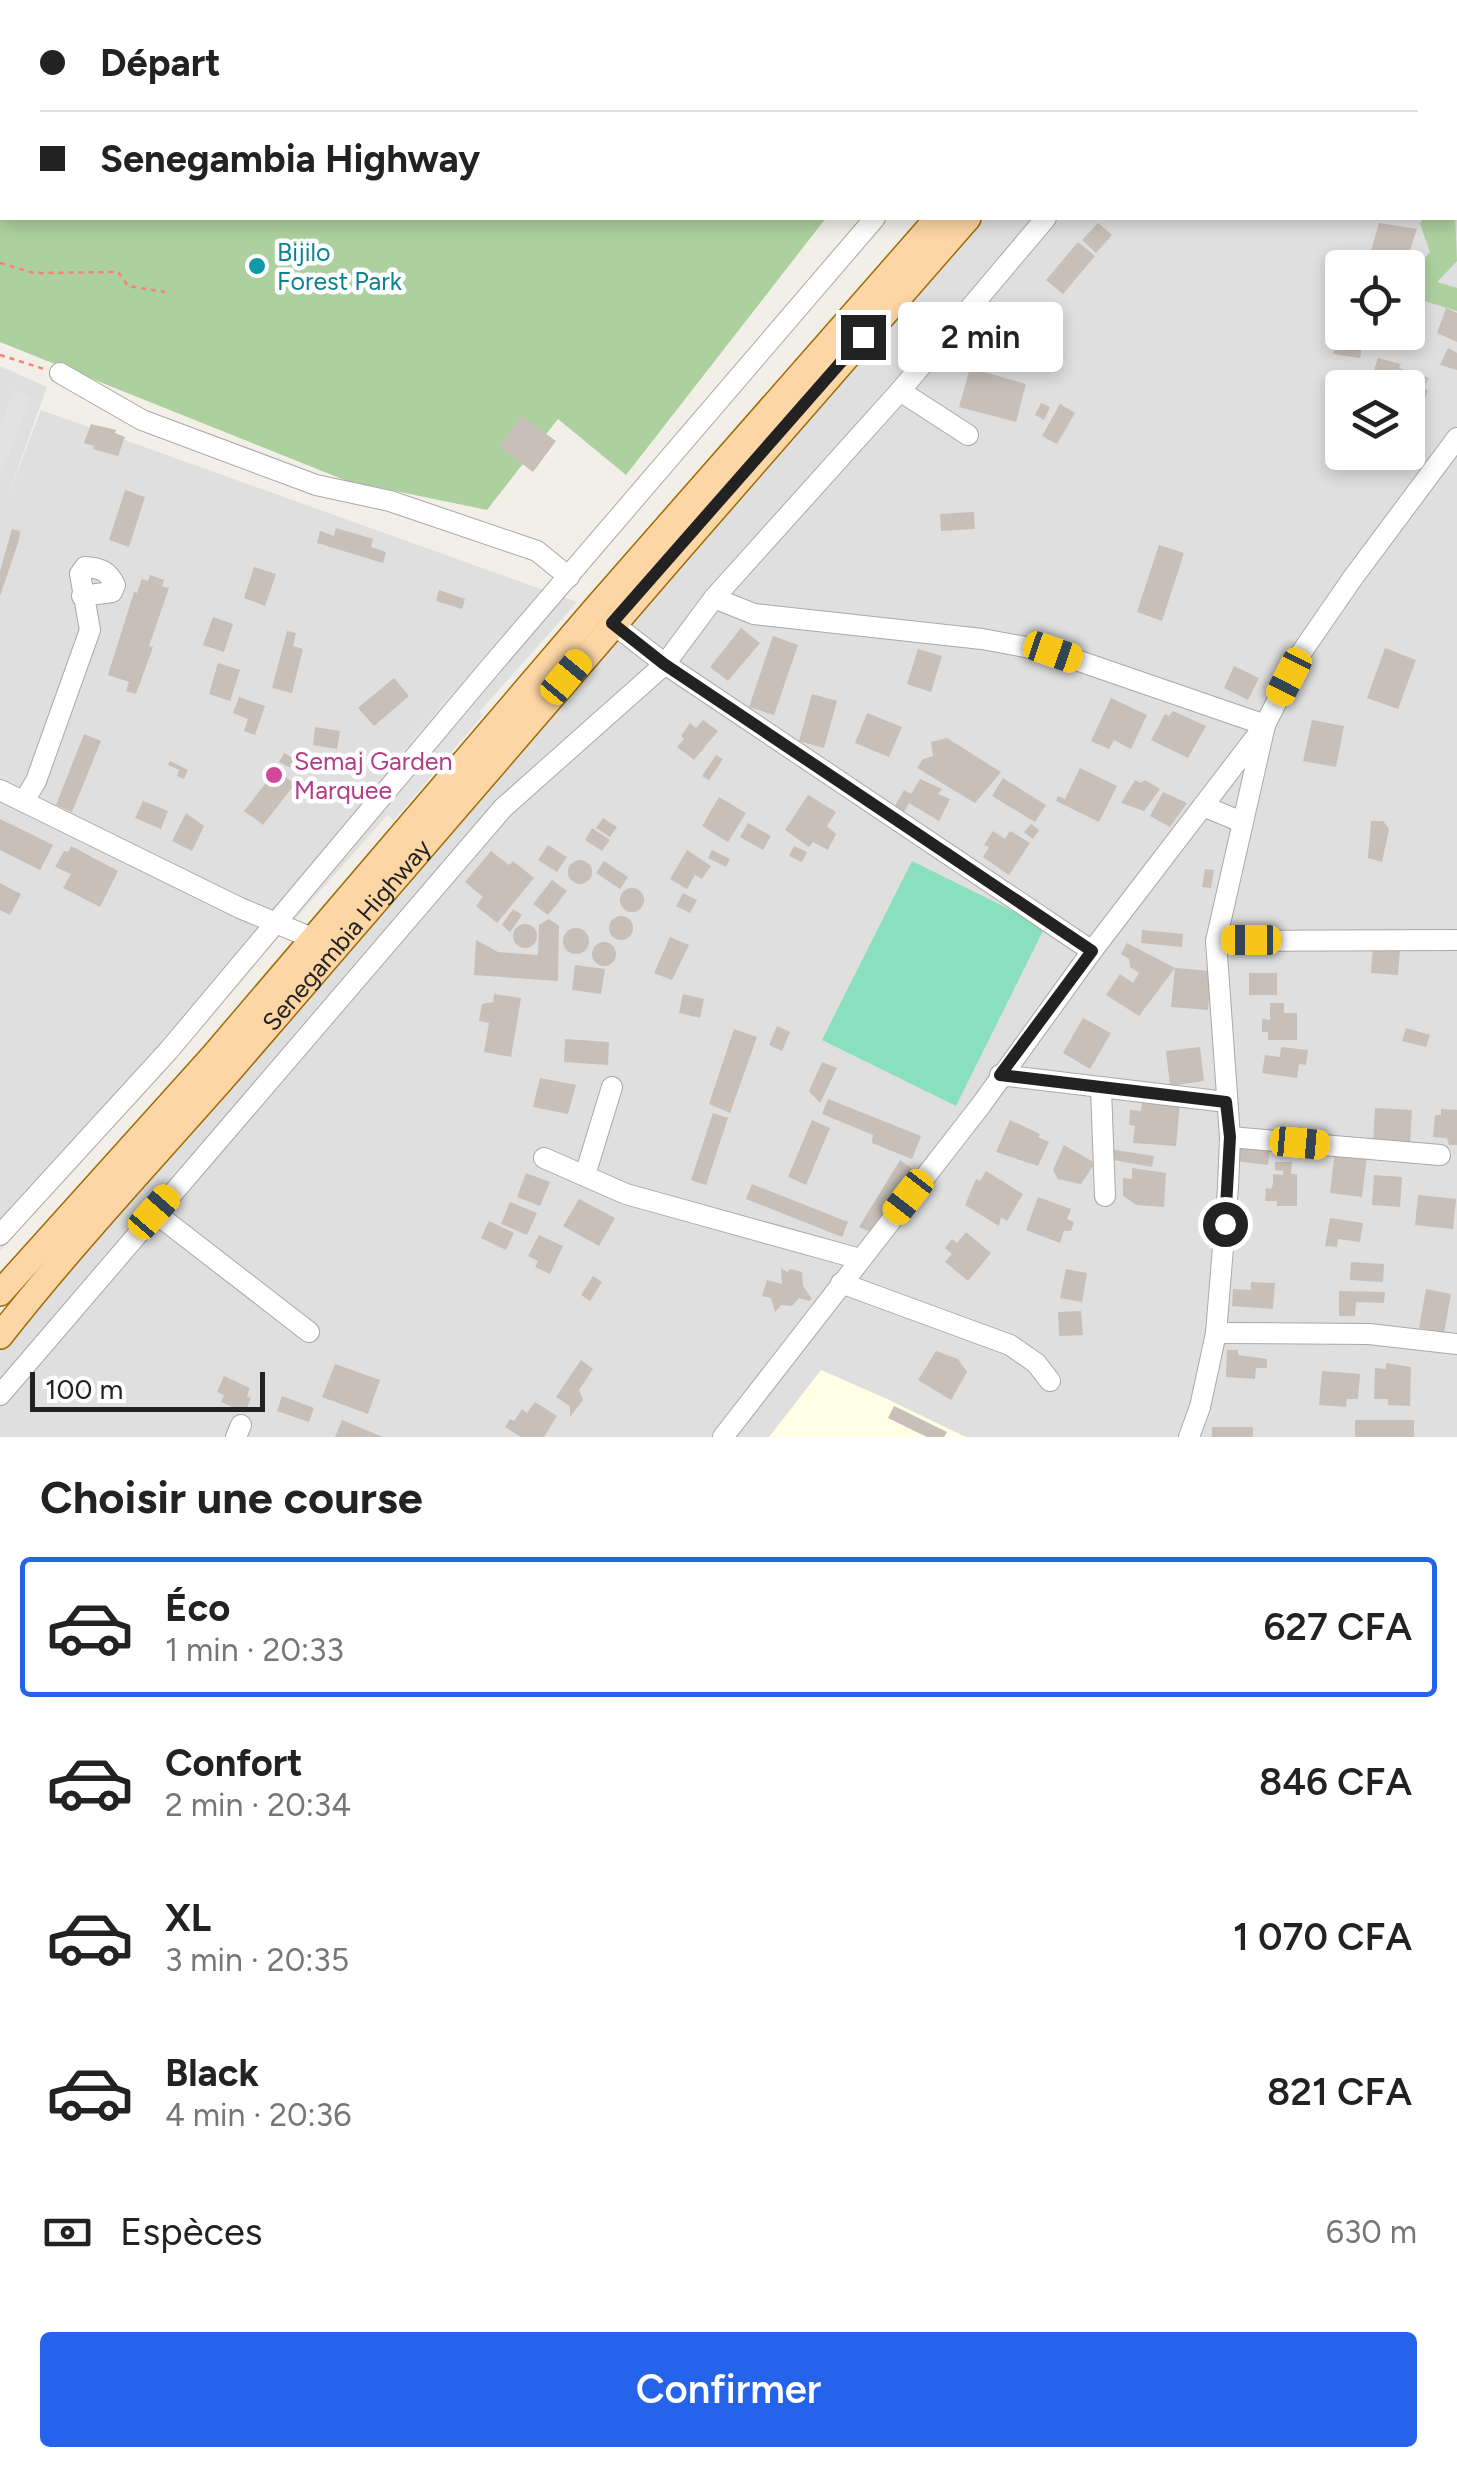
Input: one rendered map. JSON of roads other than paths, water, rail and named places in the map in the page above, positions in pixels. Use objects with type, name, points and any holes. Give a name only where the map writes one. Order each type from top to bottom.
[{"type":"main road","name":"Senegambia Highway","points":[[0,1293],[214,1054],[936,220]]},
{"type":"main road","name":"Senegambia Highway","points":[[0,1336],[612,623],[966,220]]},
{"type":"street","points":[[0,1235],[169,1050],[873,220]]},
{"type":"street","points":[[0,1395],[503,808],[664,664],[714,598],[900,391],[1044,220]]},
{"type":"street","points":[[60,374],[142,420],[316,485],[390,500],[537,551],[569,577]]},
{"type":"street","points":[[900,391],[968,435]]},
{"type":"street","points":[[723,1437],[1265,725],[1311,639],[1457,438]]},
{"type":"street","points":[[24,801],[36,781],[90,630],[82,596]]},
{"type":"street","points":[[714,598],[754,614],[982,639],[1053,652],[1265,725]]},
{"type":"street","points":[[612,623],[664,664],[1092,951]]},
{"type":"street","points":[[1188,1437],[1200,1408],[1216,1334],[1230,1137],[1216,941],[1265,725]]},
{"type":"street","points":[[0,790],[312,938]]},
{"type":"street","points":[[1203,806],[1242,822]]},
{"type":"street","points":[[1216,941],[1457,940]]},
{"type":"street","points":[[1000,1075],[1226,1102]]},
{"type":"street","points":[[584,1176],[612,1088]]},
{"type":"street","points":[[1102,1089],[1105,1196]]},
{"type":"street","points":[[1230,1137],[1440,1155]]},
{"type":"street","points":[[544,1158],[626,1194],[860,1259]]},
{"type":"street","points":[[154,1212],[309,1332]]},
{"type":"street","points":[[842,1284],[1010,1345],[1036,1363],[1050,1381]]},
{"type":"street","points":[[1216,1334],[1368,1334],[1457,1344]]},
{"type":"place","name":"Bijilo Forest Park","points":[[257,266]]},
{"type":"place","name":"Semaj Garden Marquee","points":[[274,775]]}]
